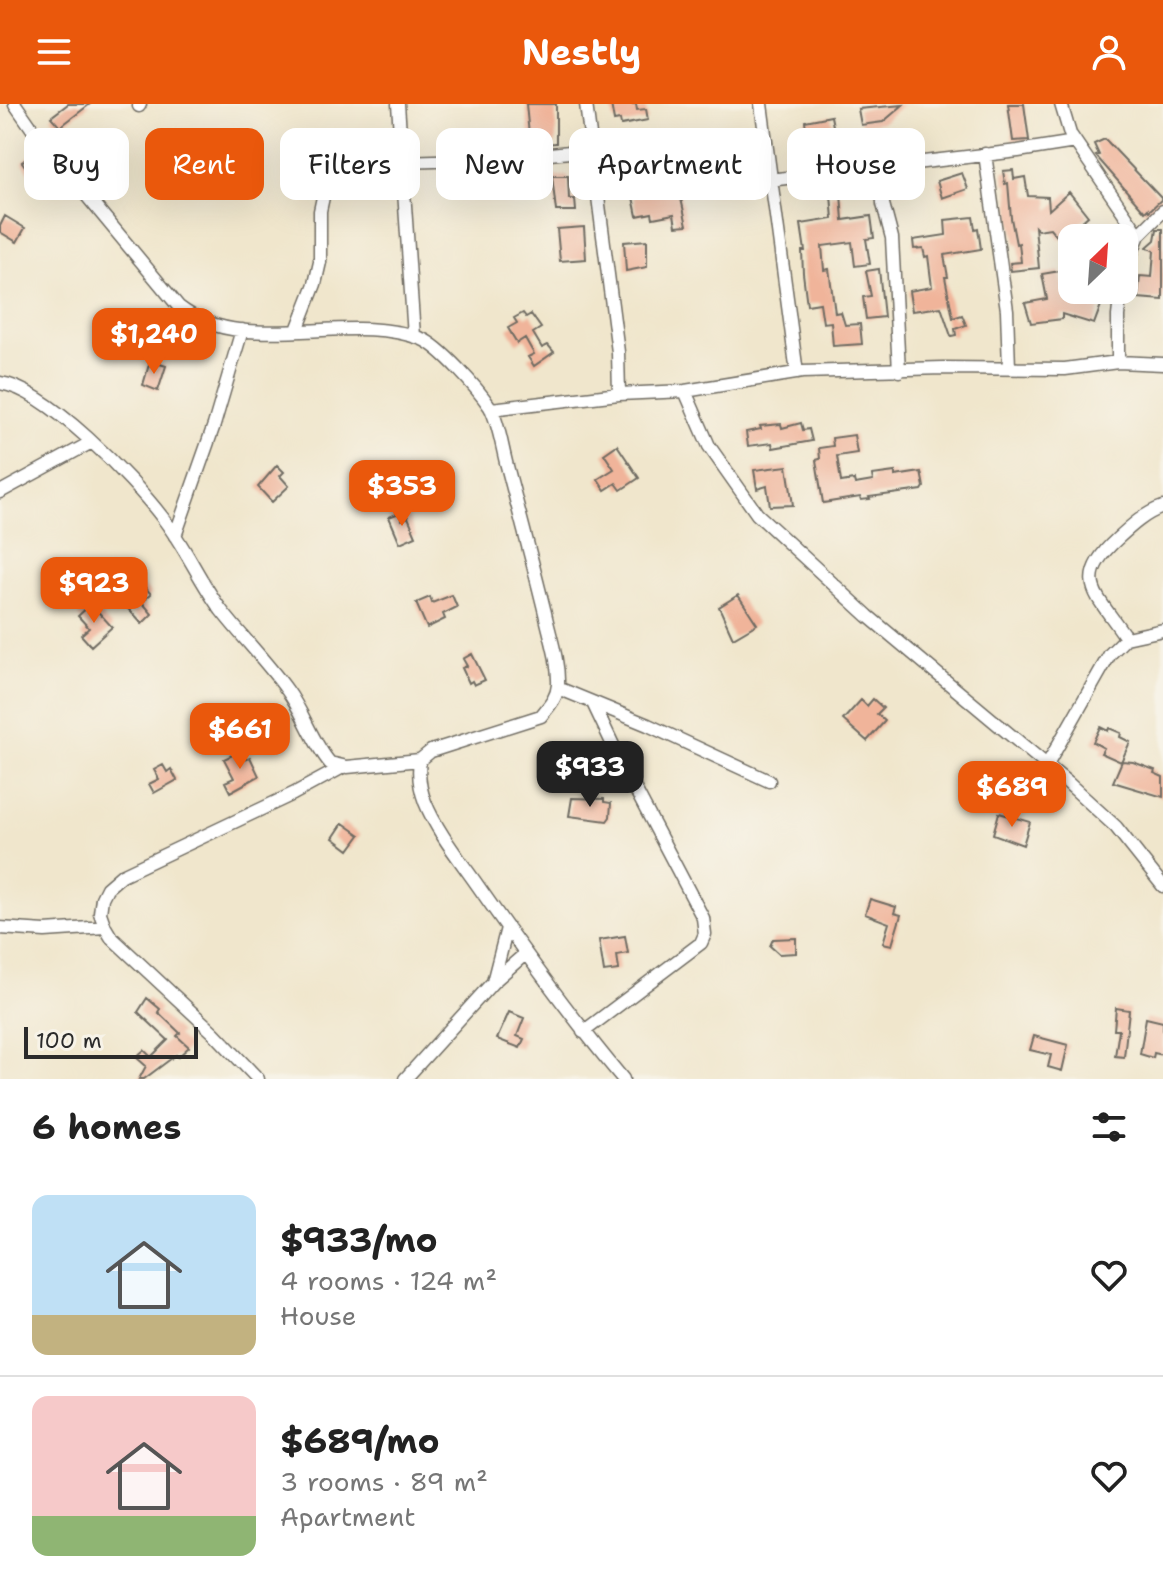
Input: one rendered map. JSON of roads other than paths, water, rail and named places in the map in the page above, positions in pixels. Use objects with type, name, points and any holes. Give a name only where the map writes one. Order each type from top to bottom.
[{"type":"street","points":[[15,104],[38,137],[179,307],[209,325],[242,330],[400,331],[426,340],[457,368],[491,409],[542,602],[558,688],[553,702],[541,716],[431,751],[420,760],[343,767],[122,875],[107,888],[100,913],[111,937],[149,970],[258,1079]]},
{"type":"street","points":[[398,104],[400,128]]},
{"type":"street","points":[[586,104],[588,128]]},
{"type":"street","points":[[761,104],[764,128]]},
{"type":"street","points":[[1061,104],[1070,134],[1139,235],[1163,211]]},
{"type":"street","points":[[925,160],[1075,142]]},
{"type":"street","points":[[420,162],[469,161],[569,152]]},
{"type":"street","points":[[985,154],[1007,310],[1009,368]]},
{"type":"street","points":[[771,191],[797,373]]},
{"type":"street","points":[[297,330],[320,262],[322,200]]},
{"type":"street","points":[[405,200],[414,336]]},
{"type":"street","points":[[597,200],[618,352],[619,394]]},
{"type":"street","points":[[883,200],[893,252],[899,371]]},
{"type":"street","points":[[1118,362],[1119,304]]},
{"type":"street","points":[[175,536],[214,425],[242,330]]},
{"type":"street","points":[[491,409],[619,394],[685,391],[797,373],[1065,369],[1118,362],[1163,364]]},
{"type":"street","points":[[0,383],[32,394],[59,414],[161,516],[219,607],[290,693],[327,760],[343,767]]},
{"type":"street","points":[[685,391],[709,446],[757,514],[868,616],[1047,765],[1116,827],[1163,886]]},
{"type":"street","points":[[0,492],[90,443]]},
{"type":"street","points":[[1126,638],[1095,591],[1090,575],[1094,562],[1135,522],[1163,507]]},
{"type":"street","points":[[1047,765],[1110,654],[1126,638],[1163,630]]},
{"type":"street","points":[[558,688],[769,781]]},
{"type":"street","points":[[583,1032],[701,943],[705,927],[690,890],[593,703]]},
{"type":"street","points":[[420,760],[418,773],[425,803],[525,954],[583,1032],[623,1079]]},
{"type":"street","points":[[0,928],[45,931],[105,927]]},
{"type":"street","points":[[493,982],[507,928]]},
{"type":"street","points":[[405,1079],[493,982],[525,954]]}]
